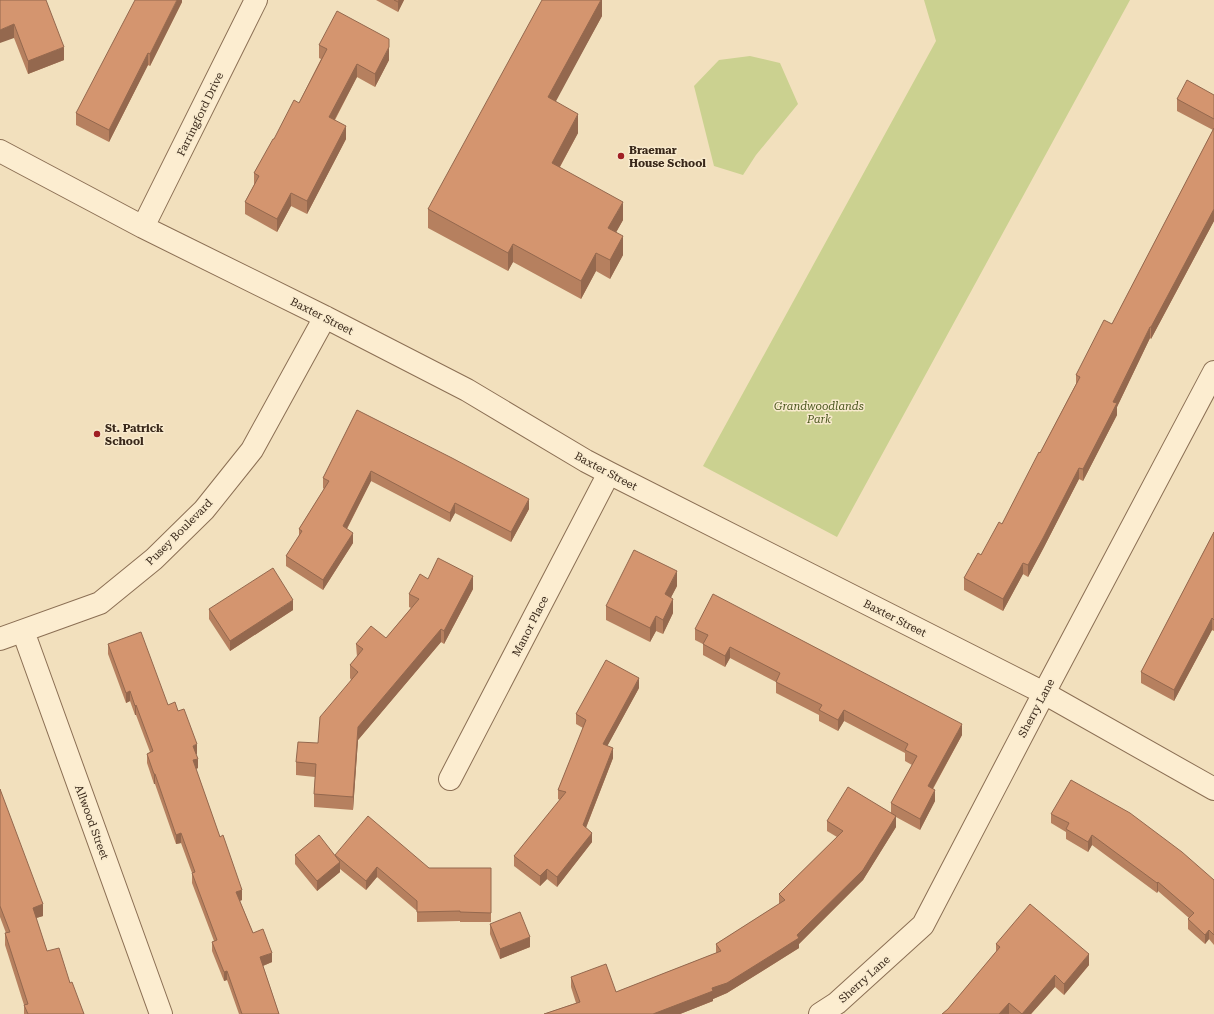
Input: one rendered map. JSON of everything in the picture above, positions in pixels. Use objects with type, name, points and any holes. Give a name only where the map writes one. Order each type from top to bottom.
[{"type":"street","name":"Farringford Drive","points":[[144,227],[256,0]]},
{"type":"street","name":"Baxter Street","points":[[0,151],[144,227],[467,390],[586,461],[1044,693],[1214,788]]},
{"type":"street","name":"Pusey Boulevard","points":[[0,639],[100,602],[154,559],[204,510],[252,450],[325,317]]},
{"type":"street","name":"Sherry Lane","points":[[820,1014],[837,1003],[923,925],[1214,372]]},
{"type":"street","name":"Manor Place","points":[[450,779],[609,473]]},
{"type":"street","name":"Allwood Street","points":[[23,631],[161,1014]]},
{"type":"green space","name":"Grandwoodlands Park","points":[[924,0],[1130,0],[837,537],[703,466],[936,41]]},
{"type":"green space","points":[[750,56],[780,63],[798,104],[756,155],[743,175],[714,166],[694,86],[719,60]]},
{"type":"building","points":[[0,0],[46,0],[64,47],[28,61],[14,24],[0,30]]},
{"type":"building","points":[[135,0],[177,0],[109,130],[76,113]]},
{"type":"building","points":[[542,0],[601,0],[548,97],[578,114],[552,163],[623,202],[608,228],[623,236],[610,260],[596,253],[581,281],[513,244],[508,253],[428,209]]},
{"type":"building","points":[[337,11],[389,39],[389,47],[375,74],[357,64],[329,117],[346,126],[307,201],[291,193],[277,219],[245,202],[259,176],[254,173],[274,139],[294,100],[299,103],[327,49],[319,45]]},
{"type":"building","points":[[1187,80],[1214,95],[1214,119],[1177,99]]},
{"type":"building","points":[[1214,128],[1214,209],[1150,327],[1113,402],[1117,403],[1083,469],[1079,468],[1028,565],[1023,563],[1003,599],[964,578],[978,553],[981,555],[999,522],[1002,524],[1080,377],[1076,375],[1104,320],[1112,324]]},
{"type":"building","points":[[357,410],[529,499],[511,532],[455,503],[450,513],[371,471],[343,526],[353,533],[323,580],[286,556],[302,531],[299,529],[329,481],[323,478]]},
{"type":"building","points":[[1214,532],[1214,620],[1212,618],[1174,690],[1141,672]]},
{"type":"building","points":[[634,550],[677,571],[665,594],[673,599],[663,620],[656,616],[650,628],[606,606]]},
{"type":"building","points":[[438,558],[473,576],[444,631],[441,629],[358,727],[353,797],[314,794],[316,764],[296,762],[298,742],[318,743],[320,717],[358,672],[350,665],[363,649],[356,644],[371,626],[386,638],[419,599],[409,594],[420,574],[428,579]]},
{"type":"building","points":[[273,568],[293,600],[230,641],[209,609]]},
{"type":"building","points":[[713,594],[962,724],[928,786],[935,790],[920,819],[891,803],[917,756],[905,750],[908,744],[844,710],[838,720],[819,710],[822,705],[776,682],[780,673],[730,647],[725,656],[703,644],[708,635],[695,629]]},
{"type":"building","points":[[141,632],[168,705],[175,702],[178,711],[184,709],[197,744],[193,746],[198,759],[193,760],[220,837],[223,835],[242,890],[236,892],[253,933],[263,929],[272,953],[260,957],[279,1014],[242,1014],[227,971],[224,972],[212,942],[217,940],[192,873],[195,872],[181,833],[176,835],[147,754],[153,751],[130,691],[126,693],[108,644]]},
{"type":"building","points":[[606,660],[639,678],[603,744],[613,748],[583,825],[592,833],[557,877],[547,869],[540,876],[514,856],[566,792],[558,790],[586,720],[576,714]]},
{"type":"building","points":[[1071,780],[1130,813],[1182,852],[1214,880],[1214,935],[1209,930],[1205,935],[1188,919],[1194,913],[1158,882],[1157,883],[1092,835],[1088,842],[1066,829],[1069,823],[1051,814]]},
{"type":"building","points":[[848,787],[896,816],[863,870],[797,935],[799,938],[727,983],[712,988],[713,991],[653,1014],[544,1014],[580,1002],[571,977],[606,964],[616,992],[721,951],[716,944],[785,900],[779,894],[843,831],[827,821]]},
{"type":"building","points":[[0,789],[43,904],[33,908],[47,951],[59,948],[70,983],[72,982],[84,1014],[28,1014],[24,1005],[28,1004],[5,933],[10,932],[0,906]]},
{"type":"building","points":[[368,816],[429,868],[491,868],[491,913],[460,911],[417,912],[417,901],[377,867],[366,881],[335,855]]},
{"type":"building","points":[[319,835],[340,862],[317,881],[295,855]]},
{"type":"building","points":[[1030,904],[1089,954],[1064,984],[1055,975],[1022,1014],[1009,1003],[999,1014],[942,1014],[948,1009],[1000,947],[996,944]]},
{"type":"building","points":[[520,912],[530,937],[500,949],[490,924]]},
{"type":"place","name":"Braemar House School","points":[[621,156]]},
{"type":"place","name":"St. Patrick School","points":[[97,434]]}]
